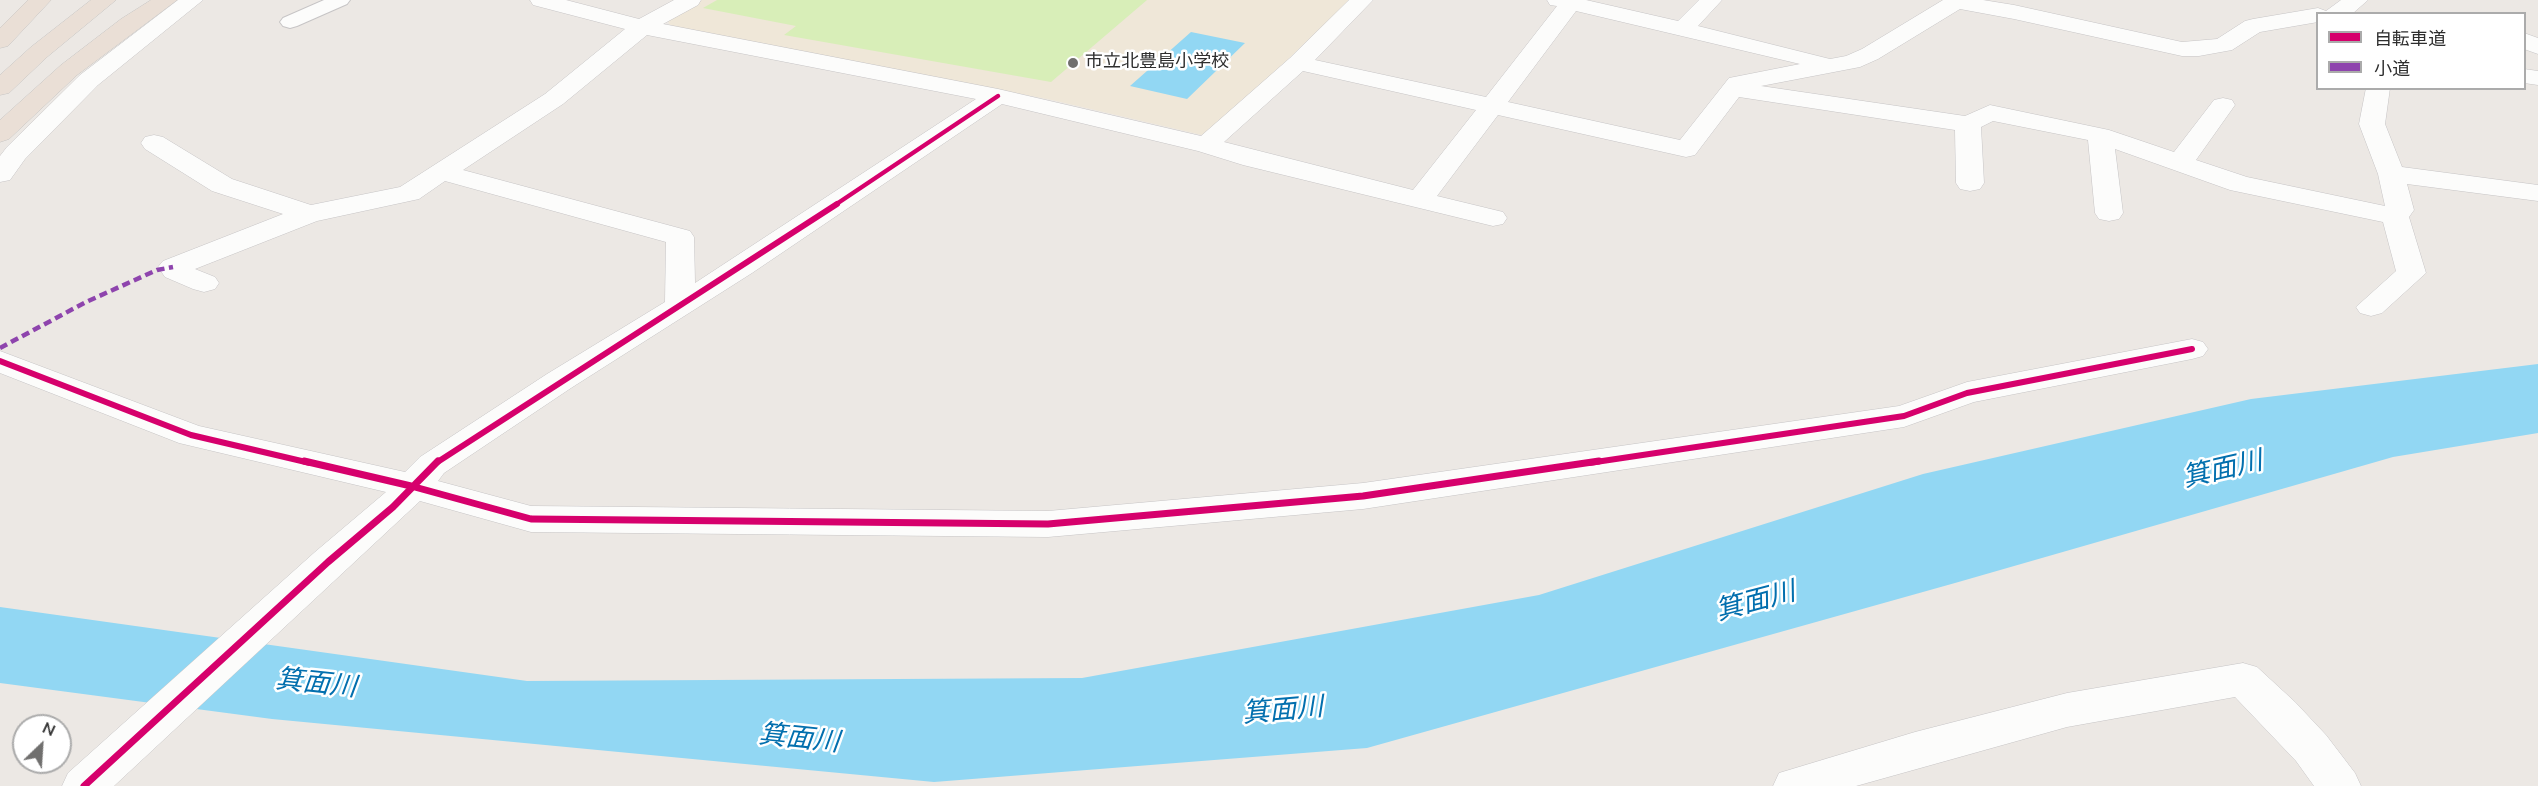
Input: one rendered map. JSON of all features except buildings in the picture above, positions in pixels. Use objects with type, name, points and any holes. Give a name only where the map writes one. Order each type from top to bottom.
[{"type":"highway","points":[[0,42],[40,0]]},
{"type":"highway","points":[[0,88],[66,30],[105,0]]},
{"type":"highway","points":[[129,24],[154,0]]},
{"type":"highway","points":[[0,134],[69,70],[129,24],[166,0]]},
{"type":"street","points":[[0,174],[16,153],[88,80],[192,0]]},
{"type":"street","points":[[541,0],[642,27],[998,96],[1206,145],[1252,159],[1492,218]]},
{"type":"street","points":[[204,283],[175,271],[173,267],[309,214],[409,193],[554,99],[642,27],[690,0]]},
{"type":"street","points":[[1206,145],[1298,63],[1362,0]]},
{"type":"street","points":[[1684,28],[1711,0]]},
{"type":"street","points":[[2274,0],[2325,12]]},
{"type":"street","points":[[2331,12],[2357,0]]},
{"type":"street","points":[[1298,63],[1686,149],[1738,83],[1837,65],[1870,54],[1955,1],[2190,49],[2224,45],[2253,27],[2316,15]]},
{"type":"street","points":[[1421,200],[1564,2],[1837,65]]},
{"type":"street","points":[[1732,89],[1968,124],[1990,113],[2100,135],[2240,184],[2395,216]]},
{"type":"street","points":[[2378,90],[2372,124],[2391,174],[2400,210],[2395,216]]},
{"type":"street","points":[[84,786],[328,562],[393,507],[432,465],[680,304],[742,267],[998,96]]},
{"type":"street","points":[[2179,164],[2223,105]]},
{"type":"street","points":[[1968,124],[1970,183]]},
{"type":"street","points":[[2100,135],[2109,213]]},
{"type":"street","points":[[154,143],[222,185],[309,214]]},
{"type":"street","points":[[441,172],[680,237],[680,304]]},
{"type":"street","points":[[2391,174],[2538,193]]},
{"type":"street","points":[[2371,307],[2411,273],[2395,216]]},
{"type":"street","points":[[0,362],[191,435],[411,486],[531,519],[1048,524],[1363,496],[1904,416],[1967,393],[2192,349]]},
{"type":"street","points":[[1795,786],[1915,750],[2067,710],[2153,693],[2243,679],[2311,748],[2339,786]]},
{"type":"lane","points":[[290,22],[340,0]]},
{"type":"shaded area","name":"市立北豊島小学校","points":[[702,0],[1352,0],[1212,130],[1202,135],[1052,100],[671,27],[667,19]]},
{"type":"green space","points":[[717,0],[1147,0],[1051,82],[784,35],[796,26],[703,8]]},
{"type":"water","points":[[1191,32],[1245,43],[1187,99],[1130,86]]},
{"type":"water","name":"箕面川","points":[[2538,364],[2538,433],[2393,457],[1367,748],[934,782],[272,719],[0,683],[0,607],[527,681],[1082,678],[1539,595],[1923,474],[2251,399]]},
{"type":"marked path","points":[[0,348],[86,302],[157,270],[173,267]]},
{"type":"cycle path","points":[[84,786],[328,562],[393,507],[432,465],[559,381],[742,267],[998,96]]},
{"type":"cycle path","points":[[0,361],[191,435],[411,486],[531,519],[1048,524],[1363,496],[1904,416],[1967,393],[2192,349]]},
{"type":"place","name":"市立北豊島小学校","points":[[1073,63]]}]
